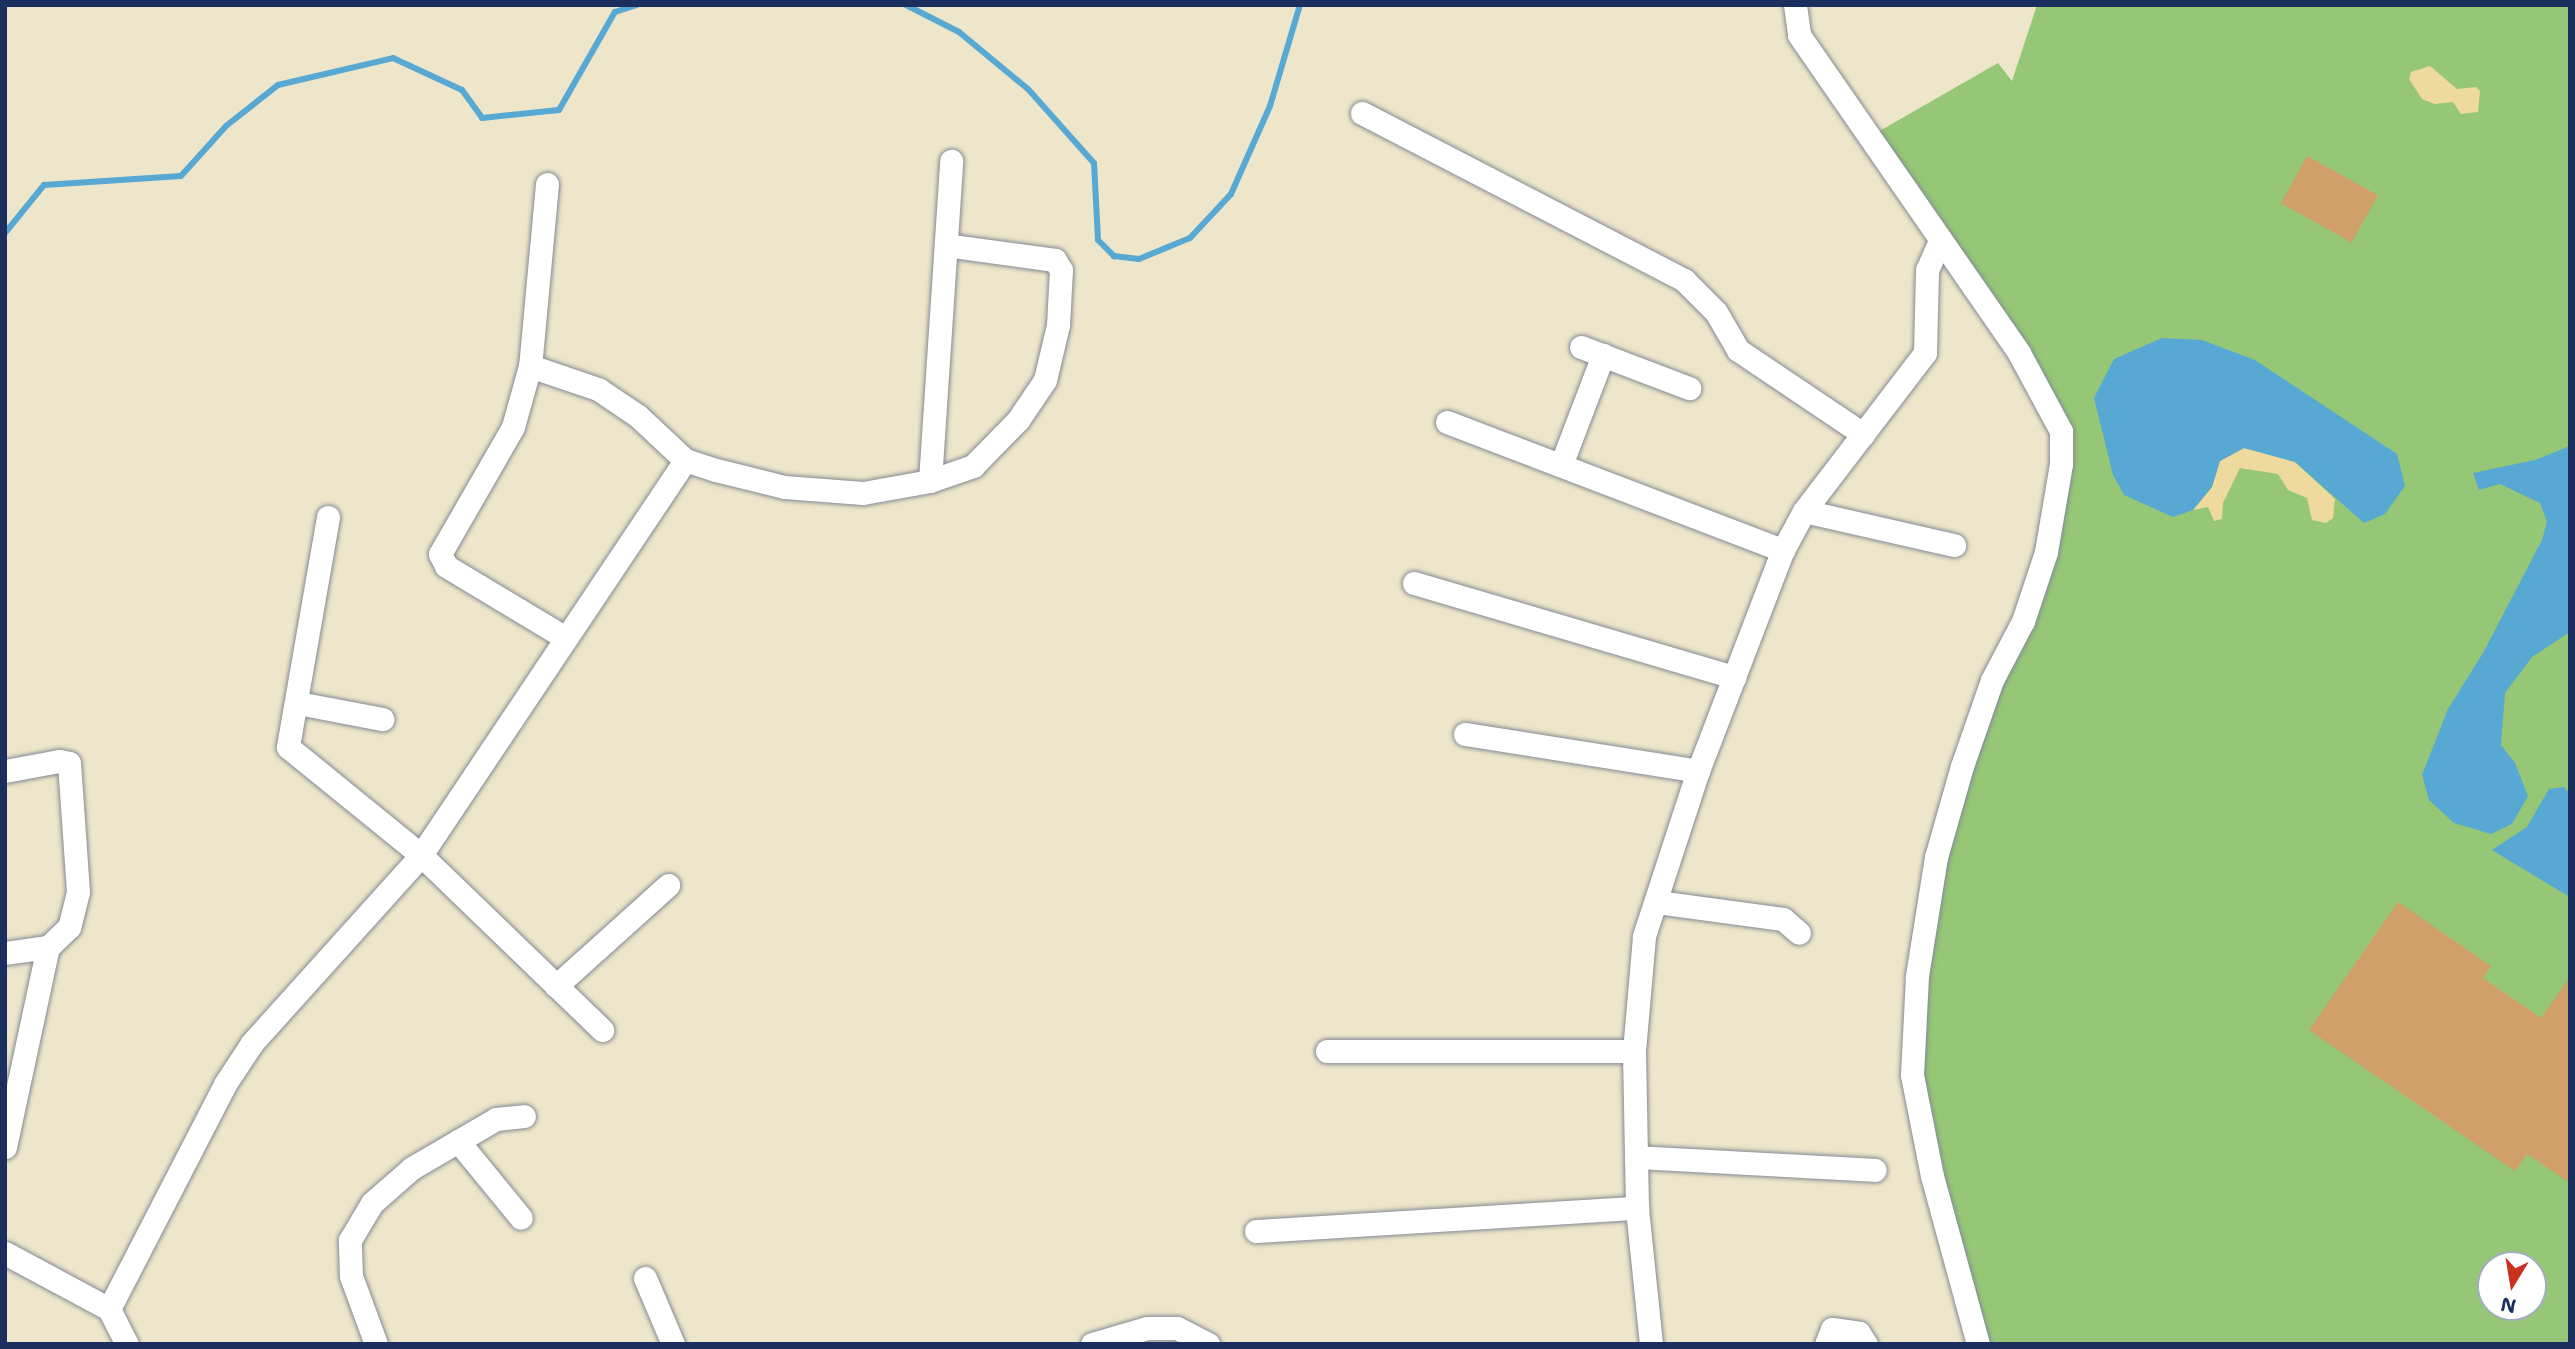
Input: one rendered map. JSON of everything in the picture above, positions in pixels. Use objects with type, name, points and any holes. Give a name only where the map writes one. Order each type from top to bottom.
[{"type":"street","points":[[1795,5],[1799,35],[2019,353],[2061,431],[2061,464],[2046,552],[2023,621],[1992,680],[1962,766],[1936,857],[1917,976],[1912,1075],[1932,1176],[1978,1344]]},
{"type":"street","points":[[1362,113],[1684,281],[1716,312],[1738,350],[1863,434]]},
{"type":"street","points":[[930,481],[951,160]]},
{"type":"street","points":[[547,184],[530,366],[513,427],[440,554],[446,566],[566,638]]},
{"type":"street","points":[[1651,1344],[1637,1208],[1633,1051],[1639,972],[1657,902],[1698,771],[1783,550],[1804,511],[1925,353],[1927,270],[1940,241]]},
{"type":"street","points":[[530,366],[598,389],[638,416],[685,460],[784,487],[863,493],[930,481],[973,466],[1018,420],[1045,380],[1058,325],[1061,270],[1055,260],[946,245]]},
{"type":"street","points":[[1581,347],[1689,388]]},
{"type":"street","points":[[1561,466],[1603,355]]},
{"type":"street","points":[[1447,422],[1783,550]]},
{"type":"street","points":[[109,1309],[225,1084],[252,1043],[421,855],[685,460]]},
{"type":"street","points":[[1804,511],[1954,545]]},
{"type":"street","points":[[328,517],[298,703],[288,747],[421,855],[602,1030]]},
{"type":"street","points":[[1414,583],[1734,677]]},
{"type":"street","points":[[298,703],[382,719]]},
{"type":"street","points":[[1465,734],[1698,771]]},
{"type":"street","points":[[5,771],[59,761],[69,764],[72,772],[78,892],[69,928],[48,947],[5,953]]},
{"type":"street","points":[[556,986],[668,885]]},
{"type":"street","points":[[1657,902],[1783,919],[1799,933]]},
{"type":"street","points":[[5,1147],[48,947]]},
{"type":"street","points":[[1327,1051],[1633,1051]]},
{"type":"street","points":[[376,1344],[351,1276],[350,1240],[372,1203],[412,1168],[496,1119],[524,1116]]},
{"type":"street","points":[[458,1141],[521,1218]]},
{"type":"street","points":[[1636,1157],[1875,1170]]},
{"type":"street","points":[[1256,1231],[1637,1208]]},
{"type":"street","points":[[5,1253],[109,1309],[127,1344]]},
{"type":"street","points":[[645,1278],[673,1344]]},
{"type":"street","points":[[1092,1344],[1147,1328],[1177,1328],[1208,1344]]},
{"type":"street","points":[[1826,1344],[1832,1329],[1859,1333],[1866,1344]]},
{"type":"green space","points":[[2037,5],[2570,5],[2570,1344],[1986,1344],[1940,1174],[1920,1075],[1922,1000],[1945,854],[2000,683],[2067,428],[1876,133],[1998,63],[2012,81]]},
{"type":"sand","points":[[2430,66],[2457,89],[2476,87],[2480,91],[2478,112],[2461,114],[2453,102],[2435,104],[2422,99],[2409,79],[2411,72]]},
{"type":"sand","points":[[2244,448],[2295,462],[2335,499],[2333,518],[2326,523],[2312,520],[2307,498],[2288,490],[2278,474],[2240,468],[2223,503],[2222,519],[2214,521],[2208,507],[2193,510],[2212,487],[2220,461]]},
{"type":"water","points":[[2162,338],[2202,340],[2255,360],[2397,454],[2405,486],[2385,514],[2364,523],[2295,462],[2244,448],[2220,461],[2212,487],[2193,510],[2173,517],[2124,495],[2113,475],[2094,398],[2114,359]]},
{"type":"water","points":[[2570,446],[2570,632],[2532,657],[2505,693],[2501,745],[2515,763],[2528,796],[2512,824],[2491,834],[2454,823],[2429,800],[2422,775],[2448,709],[2483,653],[2542,540],[2547,522],[2540,503],[2500,484],[2479,490],[2473,473],[2535,460]]},
{"type":"water","points":[[2564,787],[2570,794],[2570,897],[2492,850],[2527,827],[2549,789]]},
{"type":"building","points":[[2307,156],[2378,195],[2352,242],[2281,203]]},
{"type":"building","points":[[2398,902],[2491,966],[2483,978],[2541,1018],[2570,977],[2570,1183],[2527,1154],[2515,1171],[2309,1030]]},
{"type":"waterway","points":[[5,233],[44,185],[181,176],[226,126],[278,85],[393,58],[462,90],[482,118],[559,110],[615,12],[637,5]]},
{"type":"waterway","points":[[906,5],[959,32],[1028,89],[1094,163],[1098,240],[1114,256],[1139,259],[1190,238],[1231,194],[1270,106],[1300,5]]}]
